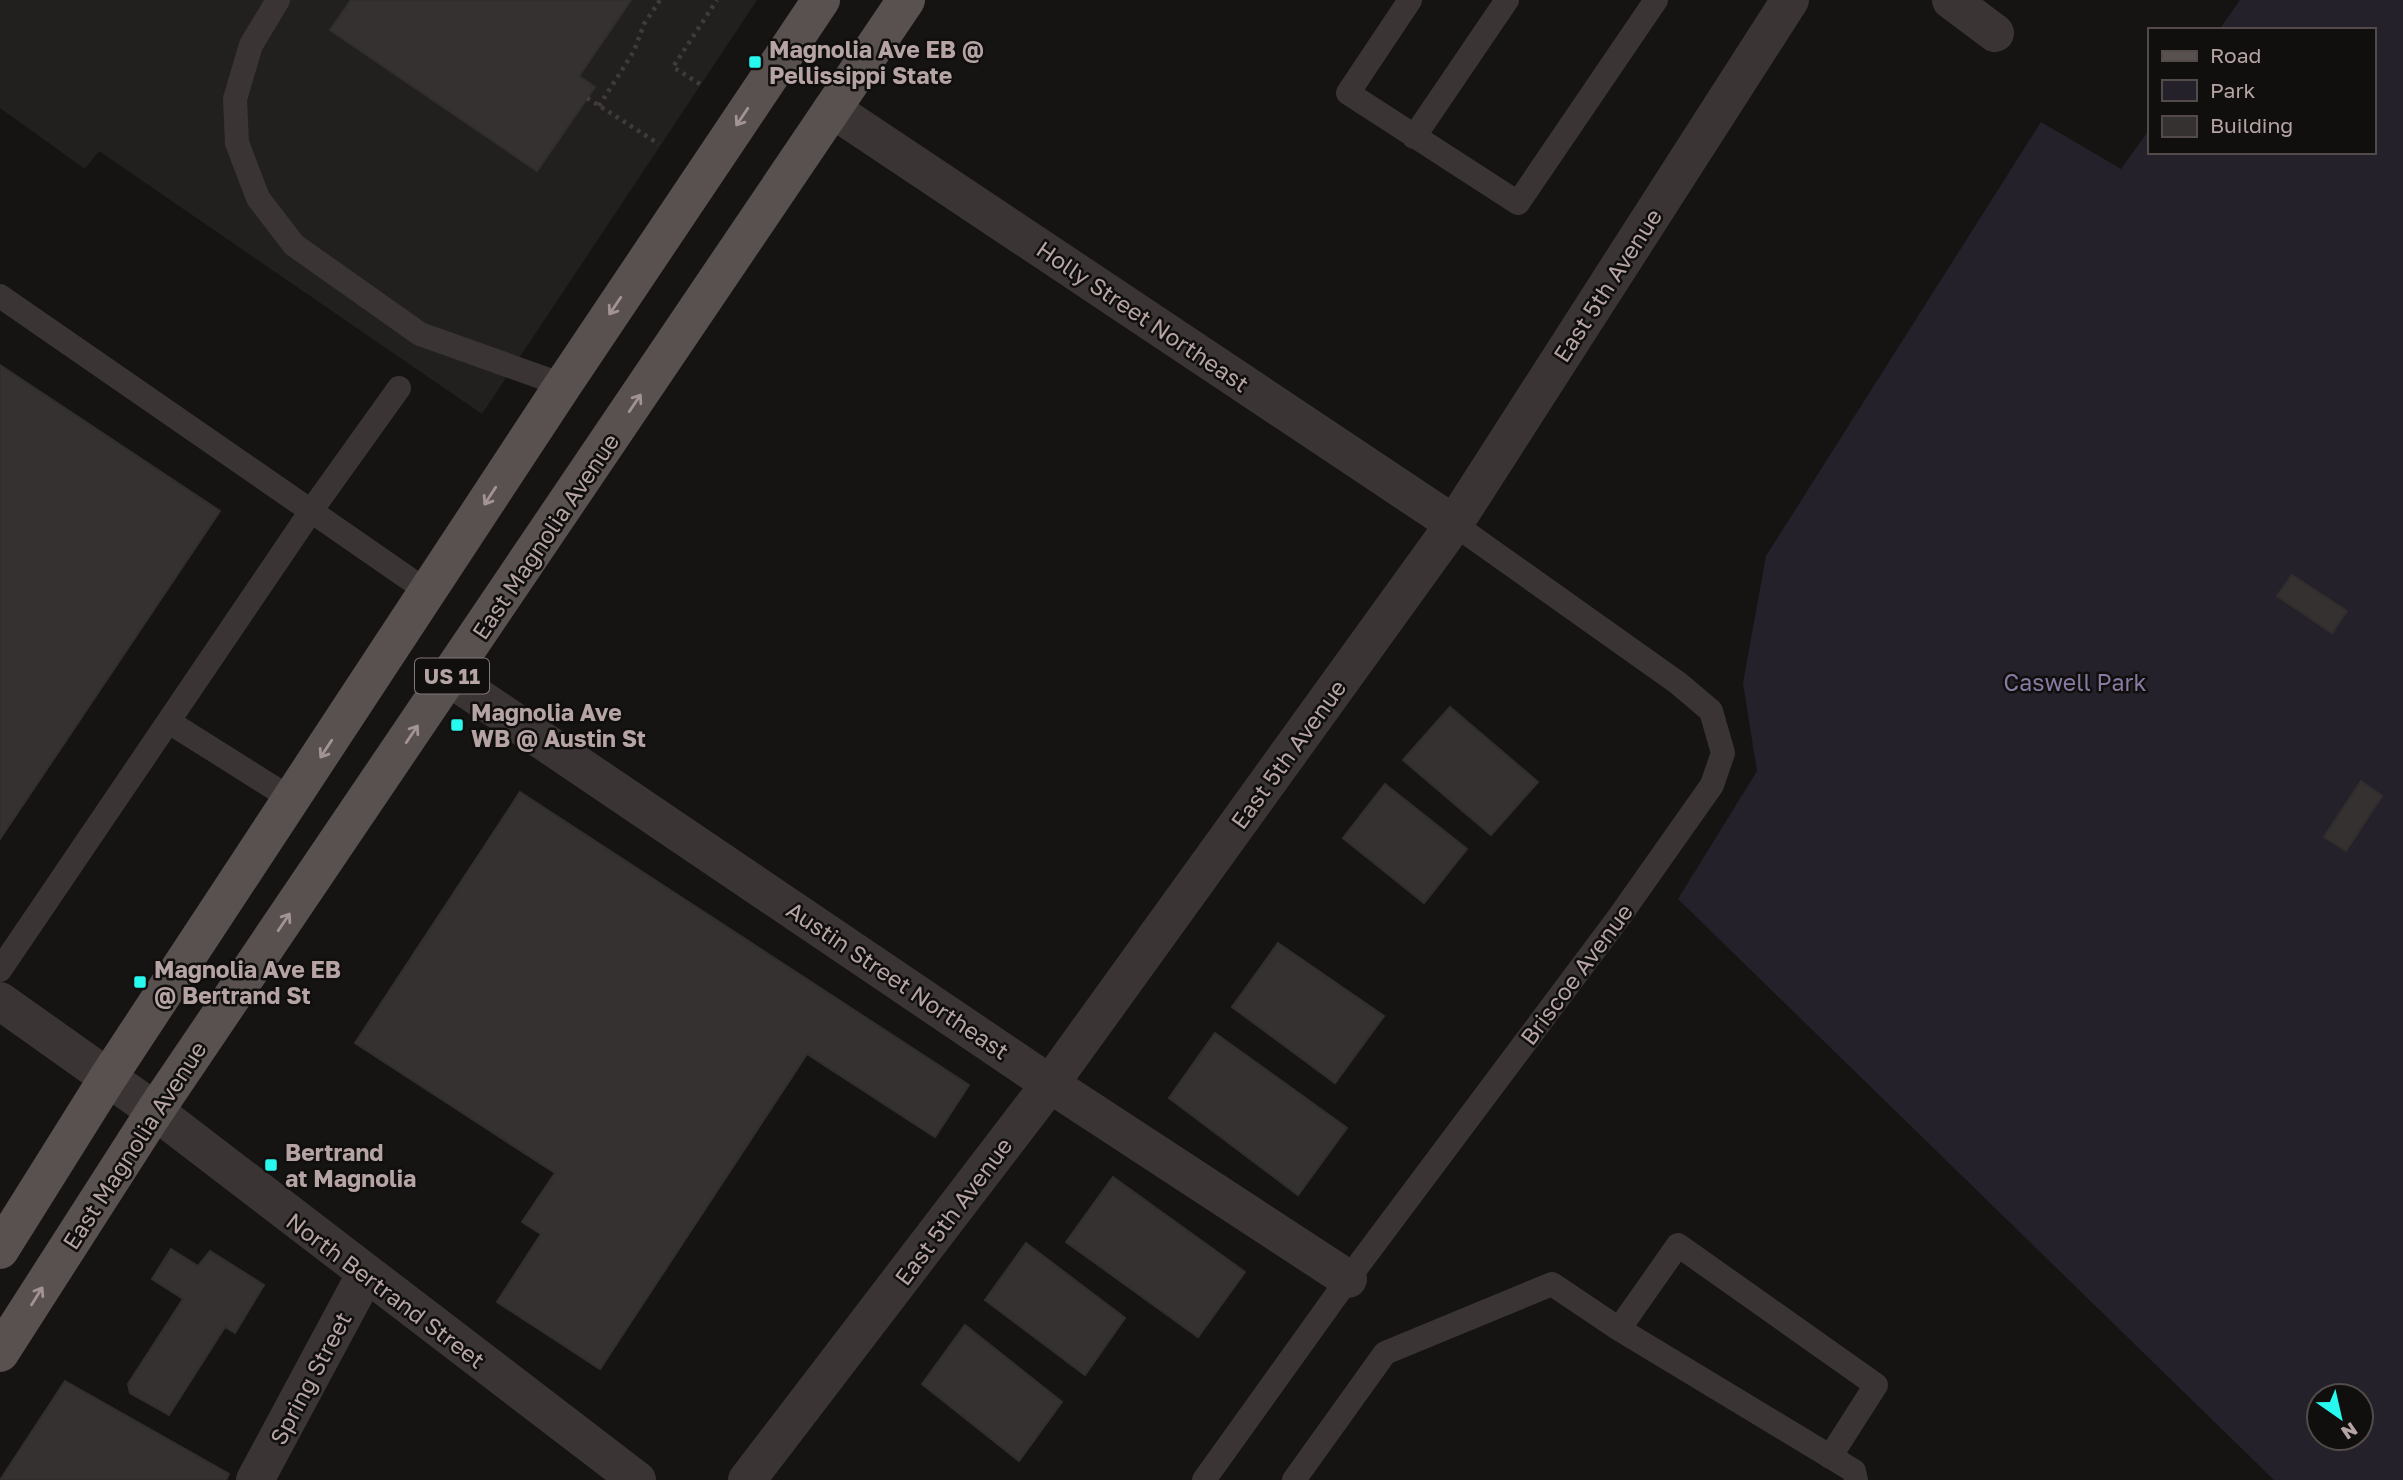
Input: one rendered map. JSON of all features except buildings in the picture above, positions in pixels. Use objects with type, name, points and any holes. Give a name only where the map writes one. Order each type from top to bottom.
[{"type":"main road","points":[[0,1250],[107,1079],[293,800],[563,385],[821,0]]},
{"type":"main road","name":"East Magnolia Avenue","points":[[0,1353],[155,1111],[906,0]]},
{"type":"street","name":"East 5th Avenue","points":[[747,1480],[1051,1084],[1454,524],[1790,0]]},
{"type":"street","points":[[1951,0],[1995,33]]},
{"type":"street","name":"Holly Street Northeast","points":[[832,109],[1454,524]]},
{"type":"street","name":"Austin Street Northeast","points":[[450,678],[1051,1084],[1348,1279]]},
{"type":"street","name":"North Bertrand Street","points":[[0,1001],[155,1111],[365,1275],[637,1480]]},
{"type":"street","name":"Spring Street","points":[[255,1480],[365,1275]]},
{"type":"lane","points":[[278,0],[251,45],[234,99],[237,143],[258,198],[293,245],[420,334],[563,385]]},
{"type":"lane","points":[[1410,0],[1348,93],[1518,203],[1656,0]]},
{"type":"lane","points":[[1414,137],[1507,0]]},
{"type":"lane","points":[[0,296],[428,592]]},
{"type":"lane","points":[[0,970],[311,512],[399,388]]},
{"type":"lane","name":"Briscoe Avenue","points":[[1204,1480],[1348,1279],[1659,862],[1712,785],[1723,753],[1711,711],[1678,683],[1454,524]]},
{"type":"lane","points":[[169,722],[293,800]]},
{"type":"lane","points":[[1619,1329],[1678,1245],[1876,1385],[1830,1457]]},
{"type":"lane","points":[[1294,1480],[1385,1353],[1552,1283],[1619,1329],[1854,1471],[1856,1480]]},
{"type":"path","points":[[599,106],[634,51],[644,24],[660,0]]},
{"type":"path","points":[[700,84],[673,67],[717,0]]},
{"type":"path","points":[[587,98],[659,144]]},
{"type":"shaded area","points":[[0,0],[757,0],[482,414],[99,151],[85,169],[0,108]]},
{"type":"green space","name":"Caswell Park","points":[[2240,0],[2403,0],[2403,1480],[2274,1480],[1678,899],[1757,771],[1743,683],[1766,556],[2041,122],[2121,169],[2148,131],[2148,154],[2375,154],[2375,28],[2220,28]]},
{"type":"place","name":"Magnolia Ave EB @ Pellissippi State","points":[[755,62]]},
{"type":"place","name":"Magnolia Ave WB @ Austin St","points":[[457,725]]},
{"type":"place","name":"Magnolia Ave EB @ Bertrand St","points":[[140,982]]},
{"type":"place","name":"Bertrand at Magnolia","points":[[271,1165]]}]
